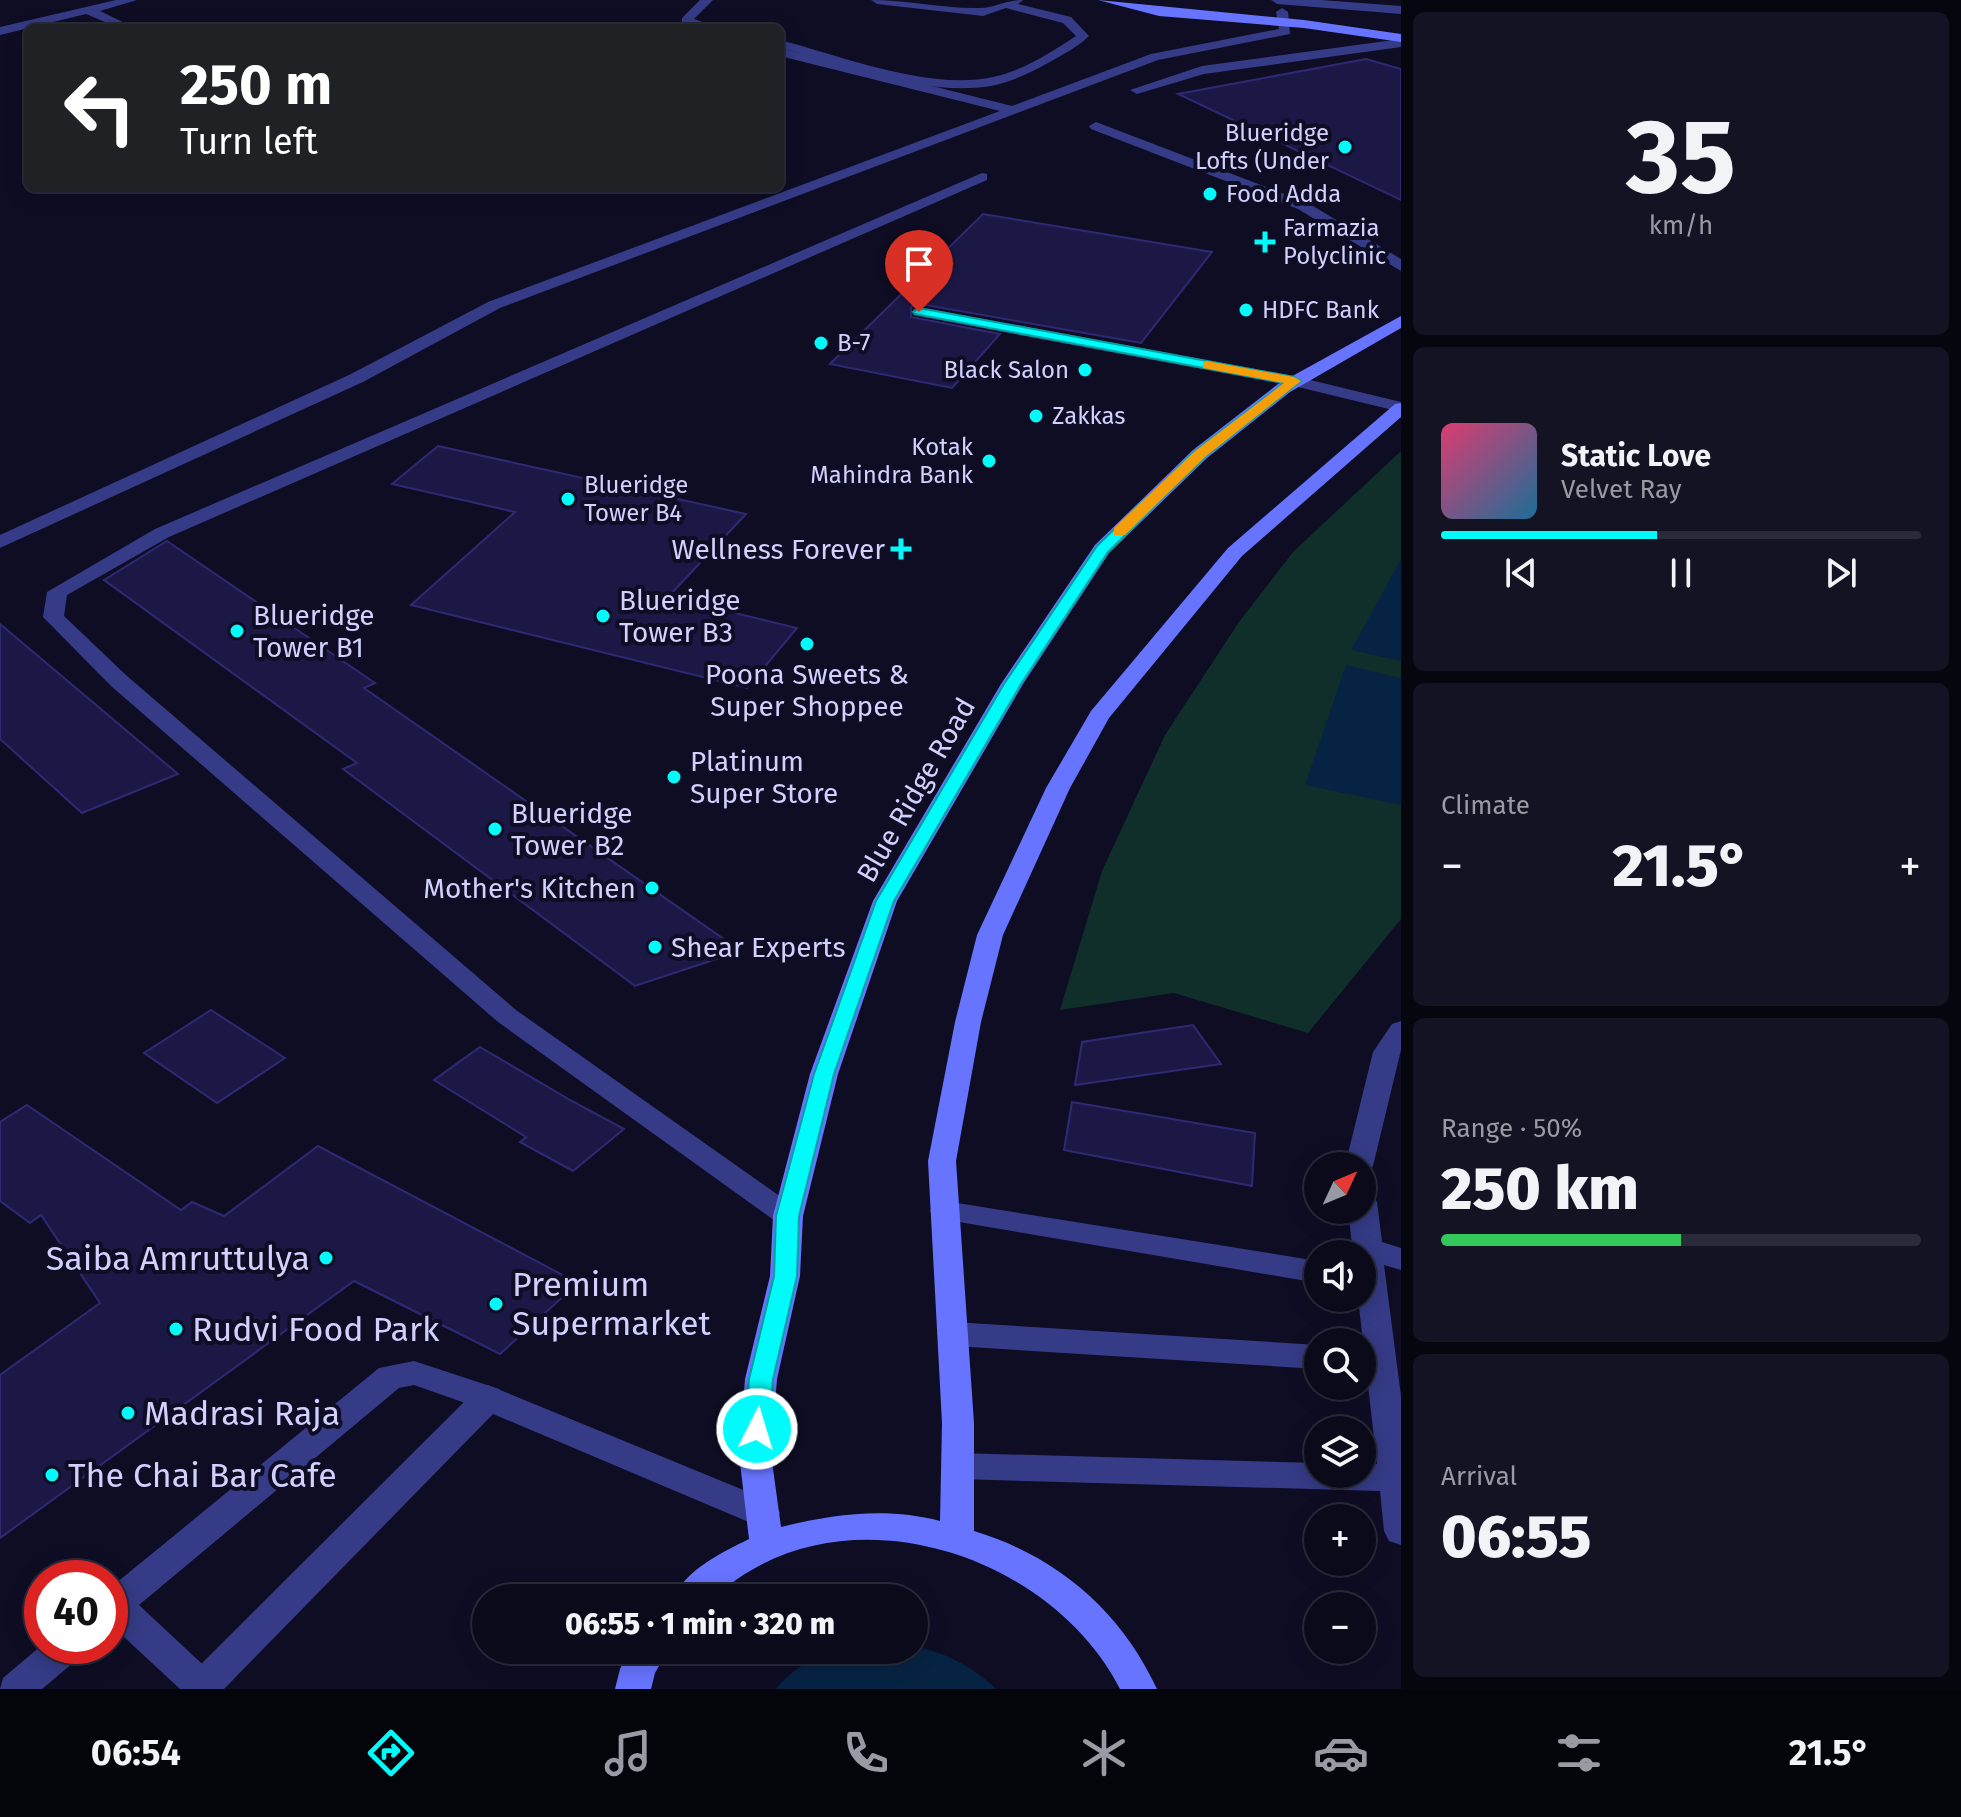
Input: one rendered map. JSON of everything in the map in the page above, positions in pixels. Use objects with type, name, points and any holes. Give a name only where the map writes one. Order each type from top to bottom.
[{"type":"street","points":[[29,24],[131,0]]},
{"type":"street","points":[[698,24],[686,21],[707,0]]},
{"type":"street","points":[[784,45],[914,76],[962,84],[993,82],[1065,49],[1083,36],[1067,20],[1011,2],[983,12],[877,0]]},
{"type":"street","points":[[1110,1],[1159,12],[1401,10]]},
{"type":"street","points":[[87,10],[120,24]]},
{"type":"street","points":[[1282,11],[1401,26]]},
{"type":"street","points":[[1282,11],[1401,41]]},
{"type":"street","points":[[0,542],[357,378],[494,305],[1155,57],[1286,31],[1282,11]]},
{"type":"street","points":[[0,31],[24,25]]},
{"type":"street","points":[[1137,90],[1202,70],[1401,41]]},
{"type":"street","points":[[784,53],[1013,110]]},
{"type":"street","points":[[1096,126],[1303,206],[1401,266]]},
{"type":"street","points":[[788,1216],[507,1016],[119,681],[53,617],[57,592],[162,533],[982,177]]},
{"type":"street","points":[[919,312],[1294,381],[1401,408]]},
{"type":"street","name":"Blue Ridge Road","points":[[765,1529],[755,1454],[761,1379],[785,1276],[788,1216],[824,1074],[885,901],[1012,684],[1102,549],[1200,454],[1294,381],[1401,321]]},
{"type":"street","points":[[957,1538],[958,1466],[953,1334],[942,1161],[968,1022],[990,935],[1058,788],[1099,716],[1235,552],[1401,408]]},
{"type":"street","points":[[1362,1152],[1386,1052],[1401,1030]]},
{"type":"street","points":[[945,1211],[1304,1270]]},
{"type":"street","points":[[1376,1251],[1401,1259]]},
{"type":"street","points":[[1372,1312],[1401,1531]]},
{"type":"street","points":[[953,1334],[1304,1356]]},
{"type":"street","points":[[128,1594],[390,1377],[414,1373],[488,1398],[765,1529],[828,1530],[892,1526],[957,1538],[1015,1561],[1067,1596],[1115,1646],[1139,1689]]},
{"type":"street","points":[[128,1622],[201,1688],[488,1398]]},
{"type":"street","points":[[958,1466],[1394,1478]]},
{"type":"street","points":[[706,1584],[765,1529]]},
{"type":"street","points":[[16,1689],[46,1664]]},
{"type":"street","points":[[633,1689],[641,1664]]},
{"type":"green space","points":[[1401,451],[1401,919],[1308,1033],[1174,993],[1060,1010],[1102,871],[1165,735],[1239,622],[1293,552]]},
{"type":"water","points":[[1401,559],[1401,661],[1351,650]]},
{"type":"water","points":[[1346,665],[1401,678],[1401,805],[1305,785]]},
{"type":"water","points":[[928,1650],[958,1662],[996,1689],[776,1689],[806,1664],[928,1664]]},
{"type":"building","name":"Blueridge Lofts (Under","points":[[1366,59],[1401,69],[1401,200],[1178,94]]},
{"type":"building","points":[[983,214],[1212,252],[1141,343],[920,304],[911,307],[911,317],[1000,334],[952,388],[830,364]]},
{"type":"building","points":[[438,446],[746,514],[668,597],[797,628],[747,688],[411,605],[515,512],[392,484]]},
{"type":"building","points":[[167,541],[375,683],[364,688],[741,951],[635,986],[343,769],[357,763],[104,580]]},
{"type":"building","points":[[0,624],[178,774],[82,813],[0,739]]},
{"type":"building","points":[[211,1010],[285,1058],[217,1103],[144,1053]]},
{"type":"building","points":[[1193,1025],[1221,1064],[1075,1085],[1082,1042]]},
{"type":"building","points":[[480,1047],[624,1129],[573,1171],[520,1142],[526,1137],[434,1080]]},
{"type":"building","points":[[1072,1102],[1255,1133],[1252,1186],[1064,1150]]},
{"type":"building","name":"Rudvi Food Park","points":[[27,1105],[181,1210],[192,1202],[224,1216],[318,1146],[578,1283],[500,1354],[354,1281],[0,1538],[0,1375],[100,1303],[41,1215],[30,1223],[0,1201],[0,1122]]},
{"type":"slow traffic","points":[[1120,531],[1200,454],[1294,381],[1207,365]]},
{"type":"place","name":"Blueridge Lofts (Under","points":[[1345,147]]},
{"type":"place","name":"Food Adda","points":[[1210,194]]},
{"type":"place","name":"Farmazia Polyclinic","points":[[1265,242]]},
{"type":"place","name":"HDFC Bank","points":[[1246,310]]},
{"type":"place","name":"B-7","points":[[821,343]]},
{"type":"place","name":"Black Salon","points":[[1085,370]]},
{"type":"place","name":"Zakkas","points":[[1036,416]]},
{"type":"place","name":"Kotak Mahindra Bank","points":[[989,461]]},
{"type":"place","name":"Blueridge Tower B4","points":[[568,499]]},
{"type":"place","name":"Wellness Forever","points":[[901,549]]},
{"type":"place","name":"Blueridge Tower B3","points":[[603,616]]},
{"type":"place","name":"Blueridge Tower B1","points":[[237,631]]},
{"type":"place","name":"Poona Sweets & Super Shoppee","points":[[807,644]]},
{"type":"place","name":"Platinum Super Store","points":[[674,777]]},
{"type":"place","name":"Blueridge Tower B2","points":[[495,829]]},
{"type":"place","name":"Mother's Kitchen","points":[[652,888]]},
{"type":"place","name":"Shear Experts","points":[[655,947]]},
{"type":"place","name":"Saiba Amruttulya","points":[[326,1258]]},
{"type":"place","name":"Premium Supermarket","points":[[496,1304]]},
{"type":"place","name":"Rudvi Food Park","points":[[176,1329]]},
{"type":"place","name":"Madrasi Raja","points":[[128,1413]]},
{"type":"place","name":"The Chai Bar Cafe","points":[[52,1475]]},
{"type":"route","points":[[757,1429],[761,1379],[785,1276],[788,1216],[824,1074],[885,901],[1012,684],[1102,549],[1200,454],[1294,381],[919,312]]}]
